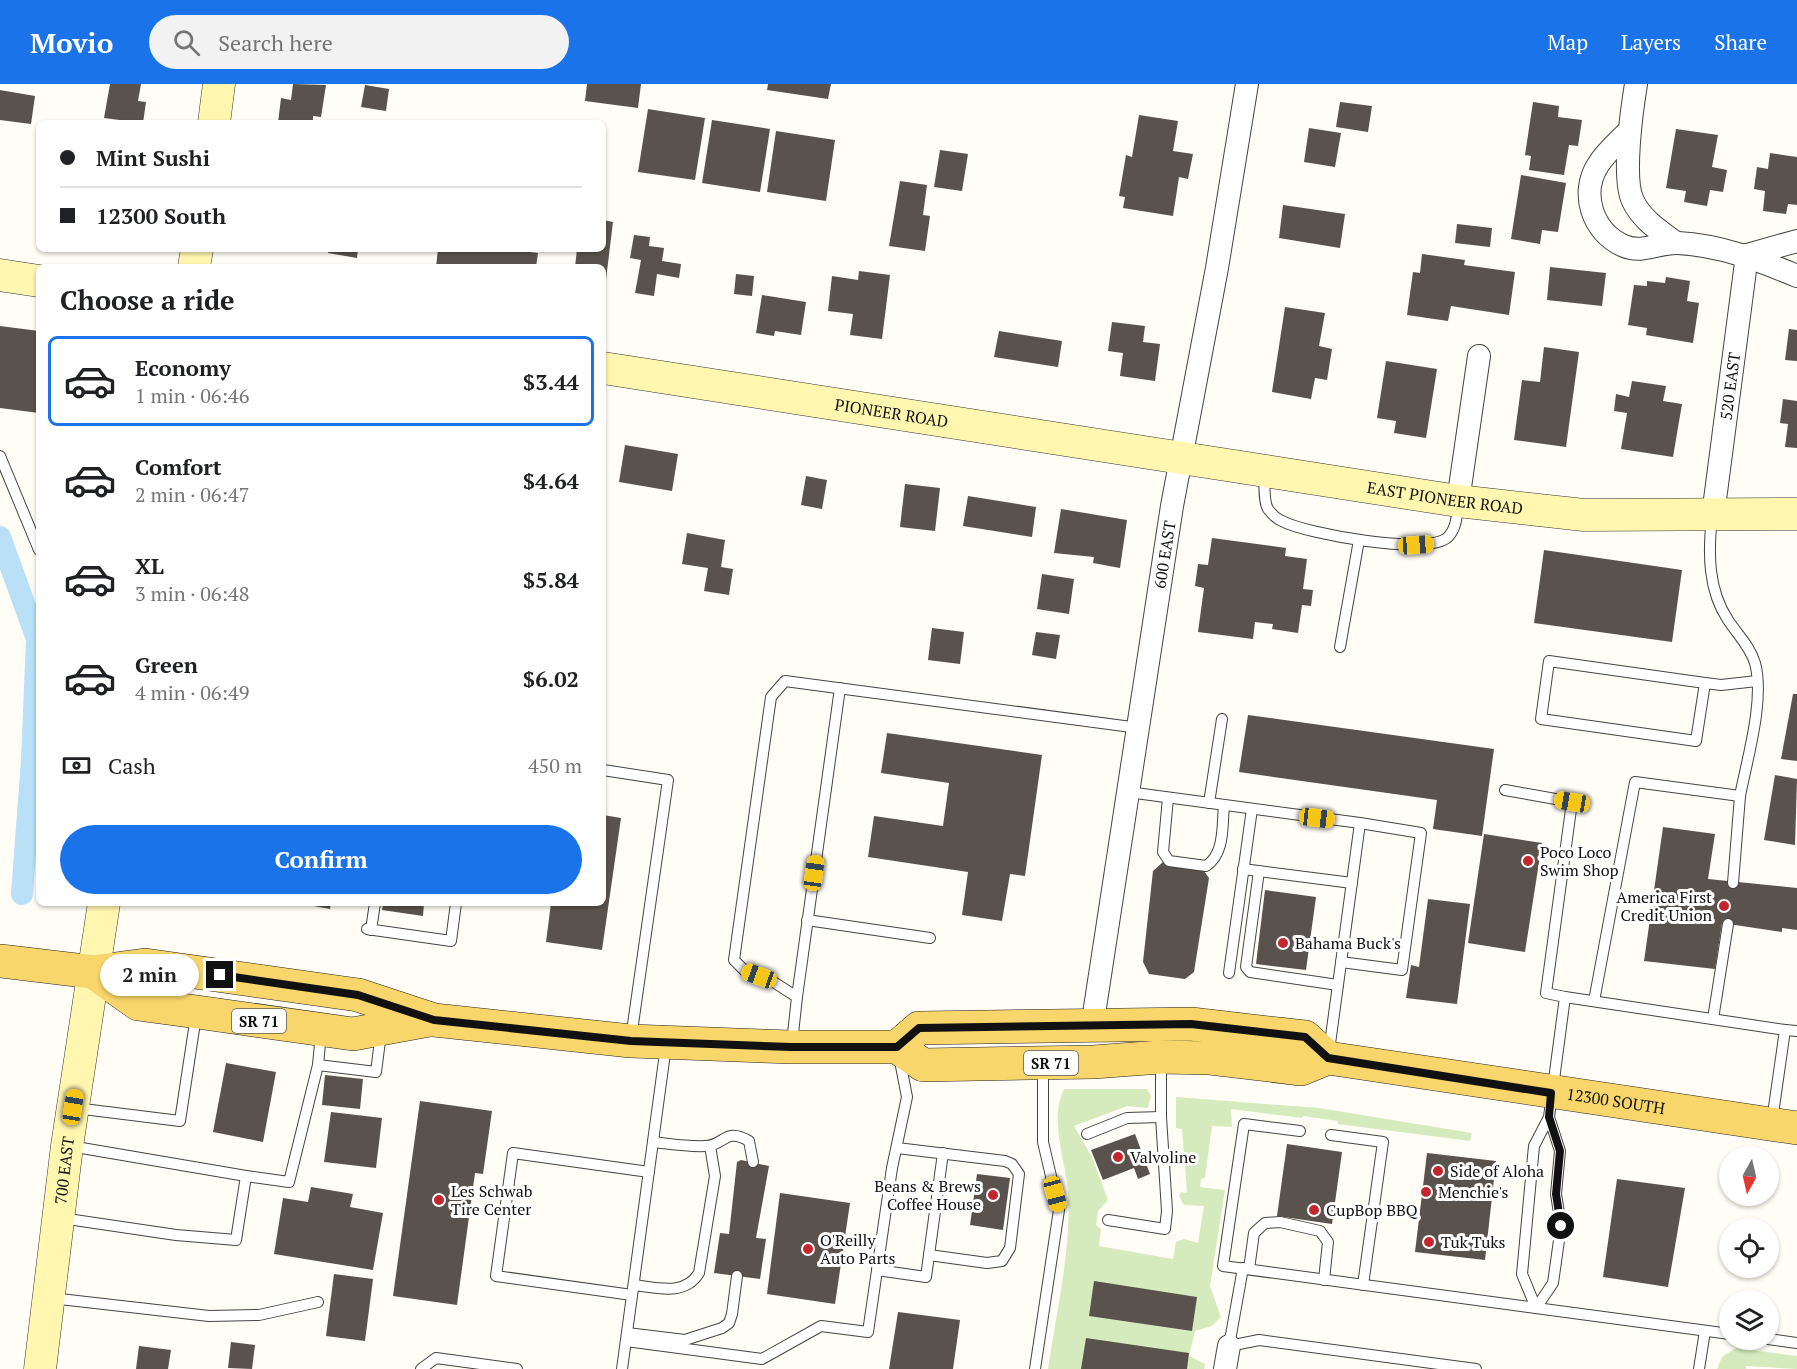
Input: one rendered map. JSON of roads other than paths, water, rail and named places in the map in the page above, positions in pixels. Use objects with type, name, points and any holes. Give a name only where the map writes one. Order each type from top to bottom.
[{"type":"main road","points":[[0,961],[93,972]]},
{"type":"main road","name":"SR 71","points":[[93,972],[145,965],[358,995],[434,1020],[631,1041],[791,1047],[897,1047],[922,1065],[1043,1063],[1161,1057],[1210,1058],[1301,1069],[1328,1058],[1305,1037],[1191,1024],[919,1028],[897,1047]]},
{"type":"main road","name":"SR 71","points":[[93,972],[138,1004],[353,1034],[434,1020]]},
{"type":"main road","name":"12300 SOUTH","points":[[1328,1058],[1550,1105],[1784,1127]]},
{"type":"street","points":[[214,120],[219,84]]},
{"type":"street","name":"600 EAST","points":[[1092,1027],[1181,457],[1217,268],[1247,84]]},
{"type":"street","points":[[1636,84],[1629,131],[1632,200],[1648,222],[1676,243]]},
{"type":"street","points":[[1629,131],[1605,154],[1592,176],[1589,202],[1592,214],[1606,233],[1624,246],[1641,249],[1676,243],[1747,255],[1797,276]]},
{"type":"street","points":[[1747,255],[1797,241]]},
{"type":"street","name":"520 EAST","points":[[1713,515],[1747,255]]},
{"type":"street","points":[[0,275],[36,281]]},
{"type":"street","points":[[1458,501],[1479,356]]},
{"type":"street","name":"PIONEER ROAD","points":[[606,368],[1181,457]]},
{"type":"street","name":"EAST PIONEER ROAD","points":[[1181,457],[1458,501],[1584,515],[1797,514]]},
{"type":"street","name":"700 EAST","points":[[40,1369],[57,1218],[104,906]]},
{"type":"street","points":[[1225,1369],[1228,1346]]},
{"type":"lane","points":[[0,456],[36,543]]},
{"type":"lane","points":[[1263,469],[1267,507],[1280,521],[1312,532],[1382,544],[1437,543],[1448,538],[1455,527],[1458,501]]},
{"type":"lane","points":[[1713,515],[1708,546],[1712,582],[1719,605],[1746,643],[1755,663],[1757,681],[1757,701],[1740,796],[1733,883]]},
{"type":"lane","points":[[1340,647],[1359,540]]},
{"type":"lane","points":[[1705,683],[1696,741],[1540,719],[1549,662],[1721,685],[1757,681]]},
{"type":"lane","points":[[797,997],[772,981],[745,971],[734,960],[771,697],[785,681],[1140,728]]},
{"type":"lane","points":[[791,1047],[840,688]]},
{"type":"lane","points":[[1209,803],[1222,719]]},
{"type":"lane","points":[[606,770],[668,780],[631,1041]]},
{"type":"lane","points":[[1594,1001],[1635,782],[1740,796]]},
{"type":"lane","points":[[1505,790],[1572,802],[1546,993],[1797,1031]]},
{"type":"lane","points":[[1128,792],[1360,823],[1421,834],[1402,970],[1341,962]]},
{"type":"lane","points":[[1168,798],[1163,852],[1169,861],[1206,866],[1215,860],[1219,853],[1224,805]]},
{"type":"lane","points":[[1229,973],[1252,809]]},
{"type":"lane","points":[[1328,1058],[1360,823]]},
{"type":"lane","points":[[1243,869],[1352,883]]},
{"type":"lane","points":[[1259,871],[1246,967],[1250,972],[1338,985]]},
{"type":"lane","points":[[374,906],[369,930],[451,940],[456,906]]},
{"type":"lane","points":[[807,920],[930,938]]},
{"type":"lane","points":[[1713,1019],[1728,924]]},
{"type":"lane","points":[[1536,1308],[1522,1275],[1534,1146],[1550,1105],[1564,997]]},
{"type":"lane","points":[[73,1107],[180,1121],[197,1012]]},
{"type":"lane","points":[[67,1146],[288,1182],[318,1065],[322,1029]]},
{"type":"lane","points":[[318,1065],[376,1072],[382,1029]]},
{"type":"lane","points":[[1784,1127],[1785,1030]]},
{"type":"lane","points":[[622,1369],[667,1043]]},
{"type":"lane","points":[[627,1337],[762,1359],[821,1326],[868,1332],[907,1097],[897,1047]]},
{"type":"lane","points":[[1108,1220],[1166,1229],[1161,1057]]},
{"type":"lane","points":[[1035,1369],[1059,1210],[1043,1142],[1043,1063]]},
{"type":"lane","points":[[1536,1308],[1553,1283],[1561,1226],[1556,1194],[1560,1151],[1550,1105]]},
{"type":"lane","points":[[1088,1134],[1127,1118],[1161,1117]]},
{"type":"lane","points":[[1300,1131],[1244,1124],[1223,1266],[1719,1333]]},
{"type":"lane","points":[[653,1142],[689,1147],[710,1146],[728,1135],[743,1137],[752,1146],[753,1162]]},
{"type":"lane","points":[[1331,1136],[1383,1142],[1363,1285]]},
{"type":"lane","points":[[649,1172],[513,1153],[496,1276],[633,1290],[683,1288],[693,1282],[699,1273],[715,1176],[710,1146]]},
{"type":"lane","points":[[897,1148],[1005,1161],[1017,1168],[1020,1180],[1010,1248],[1002,1261],[987,1263],[929,1255]]},
{"type":"lane","points":[[877,1270],[926,1277],[943,1153]]},
{"type":"lane","points":[[57,1218],[176,1235],[236,1240],[246,1176]]},
{"type":"lane","points":[[1324,1280],[1328,1242],[1320,1231],[1280,1222],[1265,1223],[1254,1233],[1228,1346],[1259,1340],[1476,1369]]},
{"type":"lane","points":[[627,1337],[685,1340],[722,1328],[729,1323],[732,1314],[737,1276]]},
{"type":"lane","points":[[48,1298],[209,1316],[260,1315],[318,1302]]},
{"type":"lane","points":[[1699,1369],[1705,1331]]},
{"type":"lane","points":[[1779,1341],[1797,1343]]},
{"type":"lane","points":[[421,1369],[436,1358],[517,1369]]},
{"type":"waterway","points":[[0,537],[36,636]]},
{"type":"waterway","points":[[22,894],[32,761],[36,663]]},
{"type":"place","name":"Poco Loco Swim Shop","points":[[1528,861]]},
{"type":"place","name":"America First Credit Union","points":[[1724,906]]},
{"type":"place","name":"Bahama Buck's","points":[[1283,943]]},
{"type":"place","name":"Valvoline","points":[[1118,1157]]},
{"type":"place","name":"Side of Aloha","points":[[1438,1171]]},
{"type":"place","name":"Menchie's","points":[[1426,1192]]},
{"type":"place","name":"Beans & Brews Coffee House","points":[[993,1195]]},
{"type":"place","name":"Les Schwab Tire Center","points":[[439,1200]]},
{"type":"place","name":"CupBop BBQ","points":[[1314,1210]]},
{"type":"place","name":"Tuk Tuks","points":[[1429,1242]]},
{"type":"place","name":"O'Reilly Auto Parts","points":[[808,1249]]}]
